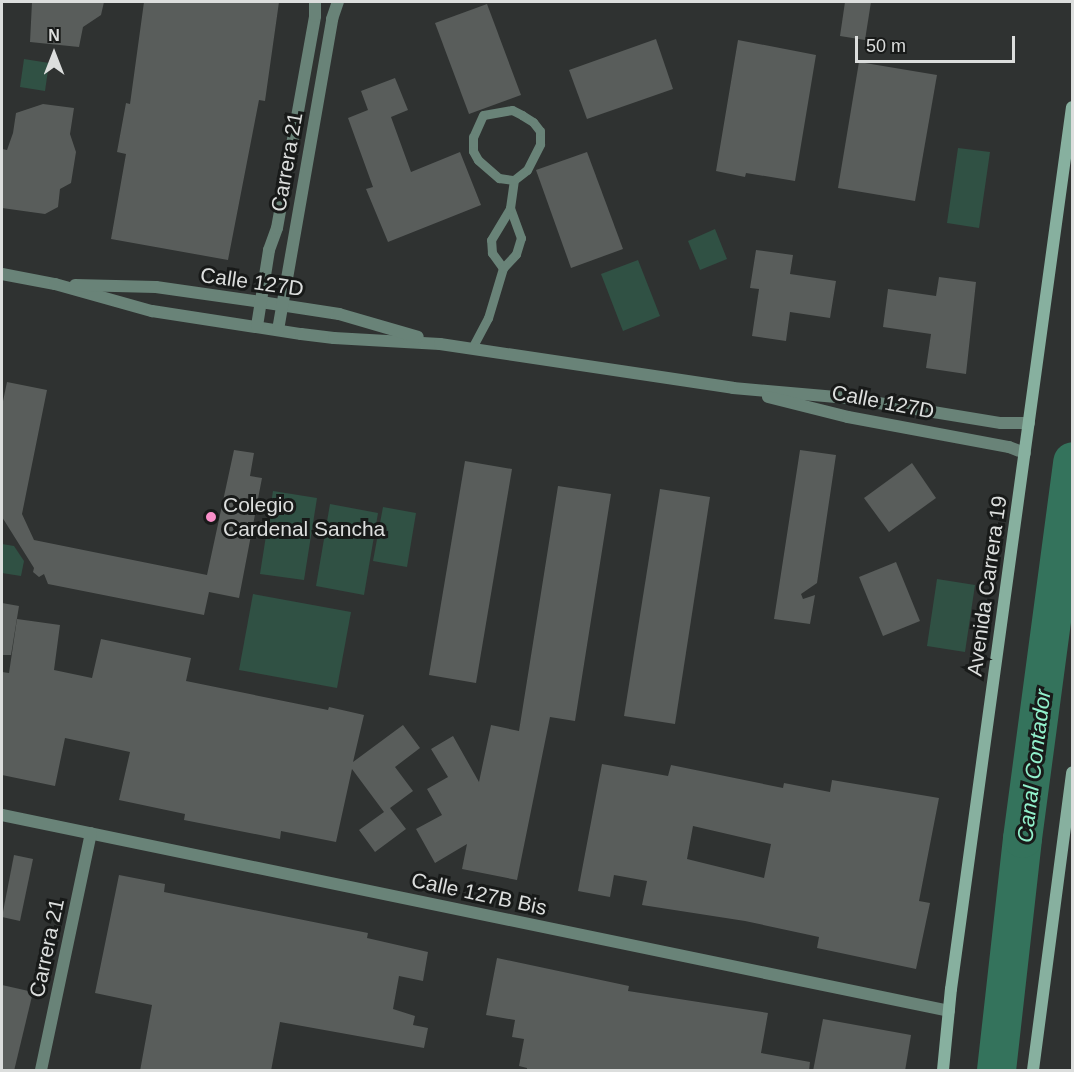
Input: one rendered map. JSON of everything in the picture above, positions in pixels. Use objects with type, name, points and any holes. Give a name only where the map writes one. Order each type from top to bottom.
[{"type":"main road","name":"Avenida Carrera 19","points":[[943,1071],[949,1011],[1072,107]]},
{"type":"main road","points":[[1033,1071],[1072,773]]},
{"type":"street","name":"Carrera 21","points":[[256,326],[269,250],[277,228],[315,15],[315,2]]},
{"type":"street","name":"Carrera 21","points":[[278,330],[332,19],[338,2]]},
{"type":"street","name":"Calle 127D","points":[[2,274],[55,284],[152,312],[334,338],[472,348],[733,388],[848,398],[1001,423],[1029,423]]},
{"type":"street","name":"Calle 127D","points":[[55,284],[156,287],[339,314],[440,344]]},
{"type":"street","name":"Calle 127D","points":[[733,388],[848,417],[998,445],[1025,453]]},
{"type":"street","name":"Calle 127B Bis","points":[[2,814],[949,1011]]},
{"type":"street","name":"Carrera 21","points":[[41,1071],[91,833]]},
{"type":"lane","points":[[503,268],[492,253],[491,240],[510,208],[514,180],[527,170],[536,155],[540,131],[533,122],[512,110],[483,115],[473,137],[473,151],[487,169],[499,178],[514,180]]},
{"type":"lane","points":[[472,348],[488,318],[503,268],[516,254],[521,237],[510,208]]},
{"type":"green space","points":[[24,59],[49,63],[45,91],[20,87]]},
{"type":"green space","points":[[958,148],[990,152],[979,228],[947,223]]},
{"type":"green space","points":[[715,229],[727,259],[700,270],[688,241]]},
{"type":"green space","points":[[638,260],[660,316],[623,331],[601,274]]},
{"type":"green space","points":[[273,491],[317,498],[304,580],[260,574]]},
{"type":"green space","points":[[330,504],[378,513],[364,595],[316,586]]},
{"type":"green space","points":[[383,507],[416,513],[407,567],[373,561]]},
{"type":"green space","points":[[2,544],[14,546],[24,561],[21,576],[2,573]]},
{"type":"green space","points":[[937,579],[975,585],[965,652],[927,646]]},
{"type":"green space","points":[[253,594],[351,612],[337,688],[239,670]]},
{"type":"building","points":[[32,2],[104,2],[101,15],[83,27],[79,47],[30,42]]},
{"type":"building","points":[[144,2],[279,2],[265,101],[259,100],[228,260],[111,239],[126,154],[117,152],[126,103],[130,104]]},
{"type":"building","points":[[845,2],[871,2],[865,40],[840,36]]},
{"type":"building","points":[[487,4],[521,95],[469,114],[435,23]]},
{"type":"building","points":[[656,39],[673,89],[587,119],[569,70]]},
{"type":"building","points":[[738,40],[816,55],[795,181],[746,173],[745,177],[716,171]]},
{"type":"building","points":[[859,62],[937,75],[915,201],[838,188]]},
{"type":"building","points":[[395,78],[408,110],[391,117],[411,172],[460,152],[481,205],[388,242],[366,189],[373,187],[348,118],[368,110],[361,91]]},
{"type":"building","points":[[43,104],[74,108],[70,134],[76,152],[71,183],[60,189],[58,207],[45,214],[2,208],[2,149],[7,150],[13,133],[16,113]]},
{"type":"building","points":[[587,152],[623,249],[571,268],[536,170]]},
{"type":"building","points":[[756,250],[793,255],[790,274],[836,281],[830,318],[790,312],[786,341],[752,336],[759,289],[750,288]]},
{"type":"building","points":[[939,277],[976,282],[966,374],[926,368],[931,334],[883,327],[888,289],[936,296]]},
{"type":"building","name":"Colegio Cardenal Sancha","points":[[7,382],[47,390],[22,514],[34,540],[207,575],[234,450],[254,453],[250,476],[262,478],[239,598],[209,592],[204,615],[48,584],[44,574],[39,577],[33,572],[34,568],[2,517],[2,406]]},
{"type":"building","points":[[800,450],[836,455],[817,583],[801,594],[803,599],[815,595],[810,624],[774,619]]},
{"type":"building","points":[[465,461],[512,469],[476,683],[429,675]]},
{"type":"building","points":[[912,463],[936,498],[889,532],[864,498]]},
{"type":"building","points":[[558,486],[611,494],[575,721],[550,717],[517,880],[462,869],[467,844],[435,863],[416,829],[442,815],[427,789],[448,777],[431,749],[453,736],[479,782],[491,725],[519,731]]},
{"type":"building","points":[[660,489],[710,497],[675,724],[624,716]]},
{"type":"building","points":[[896,562],[920,621],[883,636],[859,577]]},
{"type":"building","points":[[2,603],[19,606],[11,655],[2,655]]},
{"type":"building","points":[[17,619],[60,625],[54,670],[92,678],[101,639],[191,658],[186,681],[328,710],[329,707],[364,715],[353,762],[403,725],[420,748],[395,767],[413,791],[390,808],[406,829],[375,852],[359,830],[384,812],[352,769],[336,842],[281,831],[280,839],[184,820],[185,814],[119,800],[130,752],[65,738],[55,786],[2,775],[2,672],[9,673]]},
{"type":"building","points":[[602,764],[668,776],[671,765],[783,788],[784,783],[830,792],[832,780],[939,798],[919,901],[930,903],[916,969],[817,948],[819,937],[745,921],[642,905],[647,881],[614,875],[610,897],[578,891]],"holes":[[[693,826],[771,844],[764,878],[687,859]]]},
{"type":"building","points":[[14,855],[33,859],[20,921],[2,917]]},
{"type":"building","points":[[119,875],[165,884],[164,892],[368,933],[367,938],[428,952],[423,981],[399,976],[393,1009],[415,1016],[413,1025],[428,1028],[424,1048],[280,1022],[271,1071],[140,1071],[152,1005],[95,993]]},
{"type":"building","points":[[497,958],[629,986],[628,991],[768,1013],[761,1053],[810,1062],[809,1071],[527,1071],[527,1068],[519,1066],[524,1039],[512,1037],[515,1020],[486,1015]]},
{"type":"building","points":[[2,985],[33,992],[14,1071],[2,1071]]},
{"type":"building","points":[[823,1019],[911,1035],[905,1071],[813,1071]]},
{"type":"waterway","name":"Canal Contador","points":[[996,1070],[1022,838],[1072,461]]},
{"type":"place","name":"Colegio Cardenal Sancha","points":[[211,517]]}]
